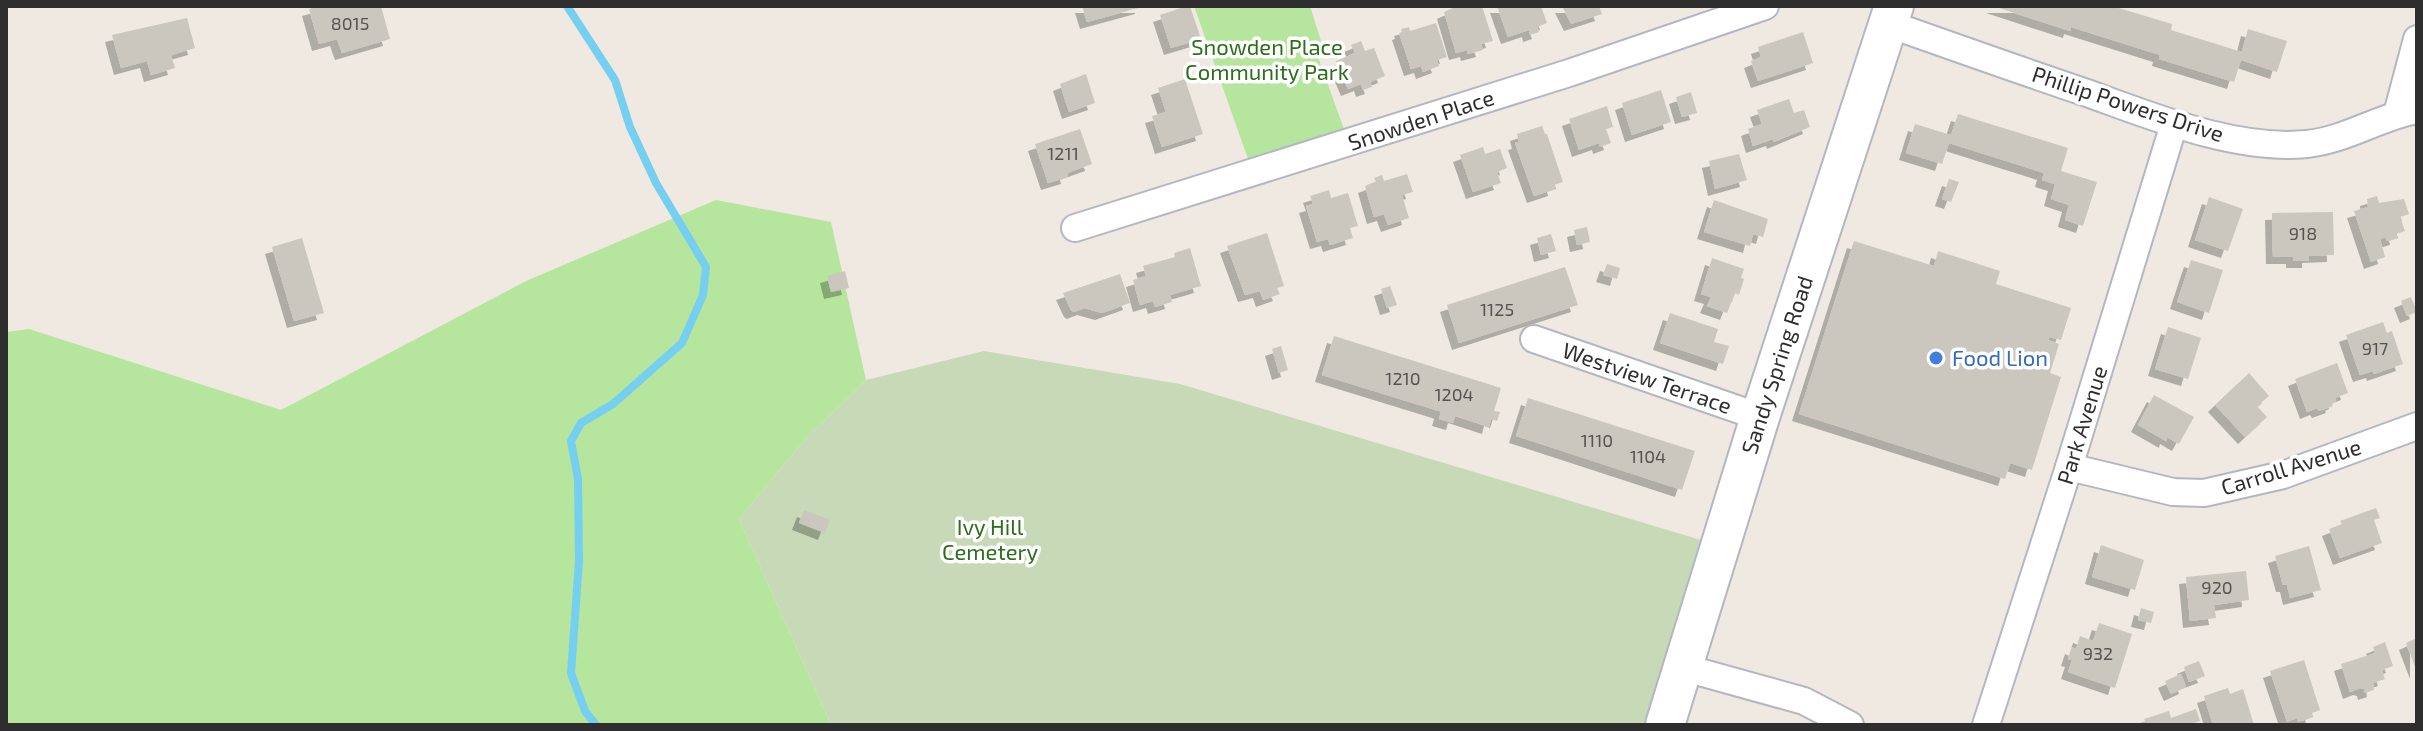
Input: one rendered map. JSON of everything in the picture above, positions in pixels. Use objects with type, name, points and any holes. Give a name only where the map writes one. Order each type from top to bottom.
[{"type":"street","name":"Snowden Place","points":[[1075,228],[1554,78],[1765,6]]},
{"type":"street","name":"Phillip Powers Drive","points":[[1892,15],[2174,124],[2280,145],[2310,144],[2354,133],[2407,112]]},
{"type":"street","name":"Sandy Spring Road","points":[[1665,725],[1760,417],[1892,15]]},
{"type":"street","points":[[2407,112],[2417,39]]},
{"type":"street","name":"Park Avenue","points":[[1986,725],[2174,124]]},
{"type":"street","name":"Westview Terrace","points":[[1534,339],[1760,417]]},
{"type":"street","name":"Carroll Avenue","points":[[2069,467],[2173,492],[2204,493],[2283,475],[2417,426]]},
{"type":"street","points":[[1685,668],[1804,701],[1850,725]]},
{"type":"green space","name":"Snowden Place Community Park","points":[[1194,6],[1310,6],[1325,54],[1318,57],[1349,143],[1253,173]]},
{"type":"green space","points":[[716,200],[831,222],[866,380],[807,437],[739,519],[831,725],[6,725],[6,332],[29,329],[281,410],[526,281]]},
{"type":"green space","name":"Ivy Hill Cemetery","points":[[984,351],[1180,384],[1721,546],[1665,725],[831,725],[739,519],[807,437],[866,380]]},
{"type":"building","points":[[320,6],[381,6],[390,39],[342,53],[337,39],[319,44],[309,9]]},
{"type":"building","points":[[1082,6],[1142,6],[1142,7],[1087,22]]},
{"type":"building","points":[[1190,6],[1201,39],[1171,48],[1160,15]]},
{"type":"building","points":[[1457,6],[1482,6],[1493,41],[1481,44],[1483,50],[1456,53],[1444,12]]},
{"type":"building","points":[[1497,6],[1541,6],[1547,23],[1537,27],[1539,32],[1530,35],[1529,30],[1508,37]]},
{"type":"building","points":[[1562,6],[1599,6],[1602,14],[1571,24]]},
{"type":"building","points":[[1993,6],[2112,6],[2172,24],[2171,30],[2242,52],[2248,29],[2287,41],[2277,72],[2241,60],[2234,82],[2159,59],[2160,55]]},
{"type":"building","points":[[187,18],[195,48],[171,55],[175,68],[151,75],[147,61],[121,68],[112,35]]},
{"type":"building","points":[[1436,23],[1447,57],[1437,60],[1439,66],[1423,72],[1421,66],[1411,69],[1399,33],[1401,29],[1409,27],[1410,31]]},
{"type":"building","points":[[1803,32],[1813,63],[1758,81],[1751,61],[1761,57],[1758,47]]},
{"type":"building","points":[[1361,41],[1365,51],[1374,48],[1385,76],[1370,82],[1372,87],[1363,90],[1361,84],[1348,89],[1336,61],[1355,53],[1351,45]]},
{"type":"building","points":[[1086,74],[1095,103],[1069,112],[1060,84]]},
{"type":"building","points":[[1185,79],[1203,134],[1162,147],[1152,116],[1166,112],[1158,88]]},
{"type":"building","points":[[1661,90],[1671,122],[1632,135],[1622,103]]},
{"type":"building","points":[[1691,92],[1697,113],[1682,117],[1676,97]]},
{"type":"building","points":[[1789,99],[1794,113],[1804,110],[1810,127],[1774,142],[1773,139],[1753,146],[1748,129],[1762,124],[1757,110]]},
{"type":"building","points":[[1607,106],[1613,127],[1606,129],[1611,143],[1600,147],[1599,143],[1579,150],[1569,119]]},
{"type":"building","points":[[1958,114],[2068,148],[2061,171],[2097,182],[2083,226],[2065,220],[2069,205],[2051,199],[2055,184],[2042,180],[2044,173],[1949,143],[1942,164],[1906,153],[1915,124],[1951,135]]},
{"type":"building","points":[[1542,126],[1563,182],[1554,185],[1555,189],[1534,196],[1515,143],[1519,142],[1517,134]]},
{"type":"building","points":[[1080,129],[1092,164],[1067,173],[1068,177],[1048,183],[1035,144]]},
{"type":"building","points":[[1483,147],[1485,154],[1500,149],[1507,168],[1497,172],[1501,183],[1473,192],[1460,155]]},
{"type":"building","points":[[1739,154],[1747,180],[1715,189],[1709,161]]},
{"type":"building","points":[[1407,174],[1413,192],[1402,195],[1409,218],[1388,225],[1384,214],[1374,217],[1365,186],[1376,182],[1374,178],[1382,175],[1384,181]]},
{"type":"building","points":[[1949,179],[1959,182],[1951,202],[1942,199]]},
{"type":"building","points":[[1329,190],[1331,198],[1348,193],[1358,226],[1350,228],[1353,238],[1330,245],[1328,239],[1317,242],[1306,206],[1313,204],[1310,196]]},
{"type":"building","points":[[2377,196],[2379,203],[2404,199],[2409,214],[2400,217],[2405,231],[2396,234],[2397,238],[2387,241],[2386,237],[2380,239],[2385,257],[2371,262],[2354,211],[2368,207],[2367,199]]},
{"type":"building","points":[[2209,197],[2243,209],[2228,251],[2195,240]]},
{"type":"building","points":[[1714,200],[1768,219],[1763,237],[1753,234],[1750,246],[1704,232]]},
{"type":"building","points":[[2333,212],[2334,255],[2309,256],[2309,261],[2273,257],[2272,213]]},
{"type":"building","points":[[1587,227],[1590,242],[1577,245],[1574,230]]},
{"type":"building","points":[[1267,233],[1284,286],[1277,288],[1280,294],[1263,300],[1260,291],[1245,295],[1227,246]]},
{"type":"building","points":[[1551,234],[1556,251],[1541,255],[1537,238]]},
{"type":"building","points":[[302,238],[324,313],[294,321],[272,247]]},
{"type":"building","name":"Food Lion","points":[[1854,241],[1934,266],[1938,251],[2000,271],[1996,284],[2071,308],[2061,340],[2049,337],[2048,340],[2059,344],[2050,373],[2061,377],[2032,470],[2010,463],[2005,479],[1799,414]]},
{"type":"building","points":[[1190,248],[1201,286],[1170,295],[1172,302],[1155,307],[1153,301],[1140,305],[1133,280],[1146,276],[1143,266],[1175,257],[1174,253]]},
{"type":"building","points":[[1712,258],[1744,269],[1739,295],[1735,293],[1727,313],[1707,306],[1711,297],[1701,294]]},
{"type":"building","points":[[2191,260],[2223,270],[2209,313],[2177,302]]},
{"type":"building","points":[[1607,264],[1620,268],[1617,279],[1603,275]]},
{"type":"building","points":[[1565,267],[1578,305],[1459,343],[1447,305]]},
{"type":"building","points":[[845,271],[849,288],[831,292],[827,276]]},
{"type":"building","points":[[1120,274],[1130,303],[1102,313],[1084,308],[1074,312],[1071,310],[1063,293]]},
{"type":"building","points":[[1390,286],[1397,305],[1387,308],[1381,289]]},
{"type":"building","points":[[2411,297],[2417,312],[2407,316],[2401,301]]},
{"type":"building","points":[[1670,313],[1718,329],[1714,342],[1729,346],[1723,364],[1660,343]]},
{"type":"building","points":[[2383,322],[2387,333],[2392,331],[2403,364],[2374,374],[2373,371],[2360,375],[2346,335]]},
{"type":"building","points":[[2168,327],[2201,338],[2188,379],[2155,369]]},
{"type":"building","points":[[1334,336],[1501,388],[1494,411],[1500,412],[1497,421],[1491,419],[1489,427],[1455,416],[1453,423],[1439,419],[1439,411],[1322,375]]},
{"type":"building","points":[[1281,346],[1288,370],[1279,373],[1272,349]]},
{"type":"building","points":[[2337,363],[2348,393],[2335,398],[2333,406],[2307,412],[2295,379]]},
{"type":"building","points":[[2249,373],[2269,396],[2257,406],[2267,417],[2245,437],[2215,405]]},
{"type":"building","points":[[2154,395],[2194,417],[2179,444],[2167,437],[2166,441],[2138,425]]},
{"type":"building","points":[[1528,398],[1695,451],[1682,490],[1516,436]]},
{"type":"building","points":[[2376,508],[2380,518],[2374,520],[2382,543],[2340,558],[2329,529],[2342,524],[2340,521]]},
{"type":"building","points":[[804,510],[830,520],[825,533],[799,523]]},
{"type":"building","points":[[2101,545],[2144,560],[2135,590],[2092,577]]},
{"type":"building","points":[[2309,546],[2321,590],[2290,598],[2275,556]]},
{"type":"building","points":[[2246,571],[2249,600],[2214,605],[2216,618],[2190,621],[2186,577]]},
{"type":"building","points":[[2141,608],[2154,612],[2151,623],[2138,620]]},
{"type":"building","points":[[2099,623],[2132,634],[2115,688],[2068,672],[2072,647],[2076,649],[2080,636],[2093,641]]},
{"type":"building","points":[[2417,638],[2417,672],[2406,643]]},
{"type":"building","points":[[2385,642],[2393,666],[2382,670],[2385,679],[2373,683],[2374,690],[2365,693],[2360,688],[2350,692],[2341,664],[2375,653],[2373,647]]},
{"type":"building","points":[[2304,660],[2320,710],[2312,713],[2313,717],[2287,722],[2270,671]]},
{"type":"building","points":[[2199,661],[2205,676],[2189,682],[2184,667]]},
{"type":"building","points":[[2181,674],[2186,687],[2171,694],[2165,681]]},
{"type":"building","points":[[2228,688],[2230,694],[2243,689],[2254,725],[2213,725],[2204,696]]},
{"type":"building","points":[[2196,709],[2200,721],[2188,725],[2135,725],[2169,711],[2171,718]]},
{"type":"waterway","points":[[567,6],[615,80],[630,127],[656,183],[706,267],[703,295],[682,343],[613,404],[581,423],[571,441],[578,479],[579,561],[571,673],[585,711],[596,725]]},
{"type":"place","name":"Food Lion","points":[[1936,358]]}]
